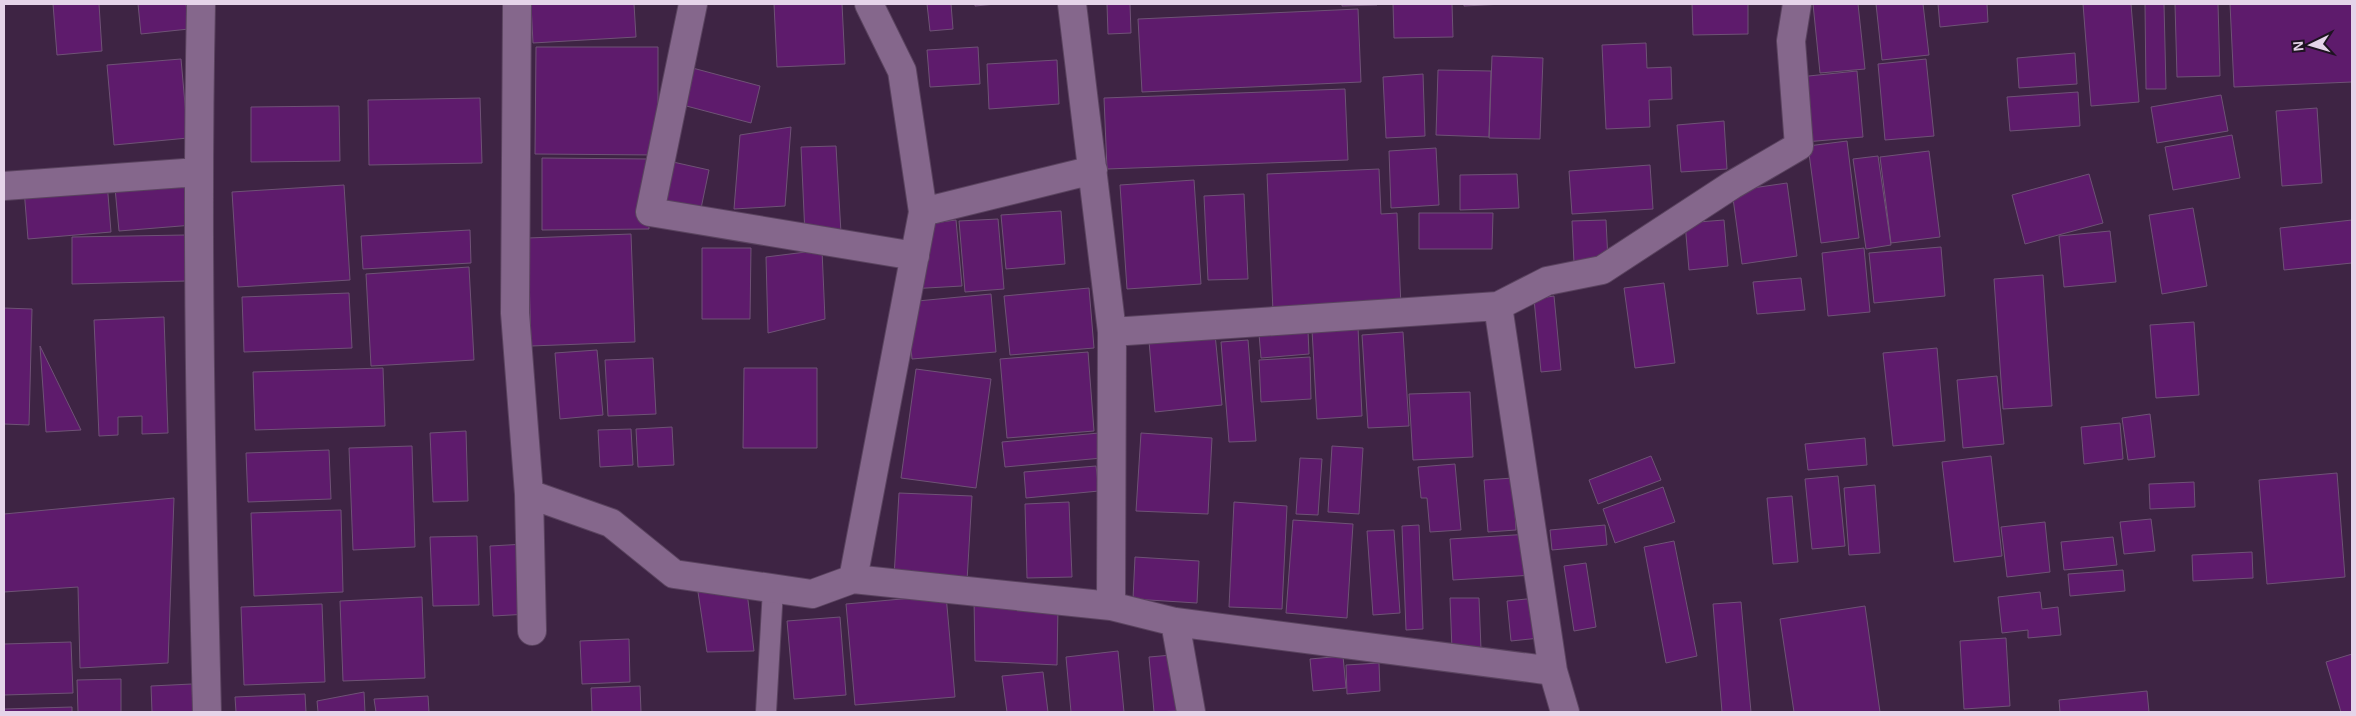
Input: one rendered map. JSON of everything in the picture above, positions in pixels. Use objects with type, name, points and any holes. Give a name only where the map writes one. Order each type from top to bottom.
[{"type":"street","points":[[201,4],[198,172],[201,456],[207,712]]},
{"type":"street","points":[[517,4],[515,313],[529,494],[532,631]]},
{"type":"street","points":[[692,4],[650,212],[915,256]]},
{"type":"street","points":[[853,579],[922,212],[902,71],[869,4]]},
{"type":"street","points":[[1072,4],[1112,332],[1111,606]]},
{"type":"street","points":[[1112,332],[1498,306],[1547,281],[1602,270],[1732,185],[1799,146],[1792,41],[1797,4]]},
{"type":"street","points":[[922,212],[1092,170]]},
{"type":"street","points":[[4,186],[198,172]]},
{"type":"street","points":[[1498,306],[1553,671],[1565,712]]},
{"type":"street","points":[[529,494],[611,523],[674,574],[812,594],[853,579],[1111,606],[1175,622],[1553,671]]},
{"type":"street","points":[[1175,622],[1191,712]]},
{"type":"lane","points":[[766,712],[773,589]]},
{"type":"building","points":[[53,4],[99,4],[102,51],[57,55]]},
{"type":"building","points":[[138,4],[186,4],[189,29],[141,34]]},
{"type":"building","points":[[531,4],[634,4],[636,37],[533,43]]},
{"type":"building","points":[[774,4],[842,4],[845,64],[777,67]]},
{"type":"building","points":[[927,4],[951,4],[953,29],[930,31]]},
{"type":"building","points":[[975,4],[996,4],[975,6]]},
{"type":"building","points":[[1107,4],[1130,4],[1131,33],[1108,34]]},
{"type":"building","points":[[1342,4],[1377,4],[1377,5],[1342,6]]},
{"type":"building","points":[[1393,4],[1452,4],[1453,37],[1394,38]]},
{"type":"building","points":[[1464,4],[1504,4],[1464,6]]},
{"type":"building","points":[[1692,4],[1748,4],[1748,34],[1693,35]]},
{"type":"building","points":[[1813,4],[1858,4],[1865,69],[1820,73]]},
{"type":"building","points":[[1876,4],[1923,4],[1929,55],[1882,60]]},
{"type":"building","points":[[1938,4],[1987,4],[1988,22],[1940,27]]},
{"type":"building","points":[[2083,4],[2131,4],[2139,102],[2091,106]]},
{"type":"building","points":[[2145,4],[2164,4],[2166,89],[2146,89]]},
{"type":"building","points":[[2175,4],[2218,4],[2220,76],[2177,77]]},
{"type":"building","points":[[2230,4],[2352,4],[2352,82],[2234,87]]},
{"type":"building","points":[[1358,9],[1361,82],[1142,92],[1138,19]]},
{"type":"building","points":[[1646,43],[1647,68],[1671,67],[1672,99],[1649,100],[1650,127],[1606,129],[1602,45]]},
{"type":"building","points":[[536,47],[658,47],[658,155],[535,154]]},
{"type":"building","points":[[978,47],[980,84],[930,87],[927,50]]},
{"type":"building","points":[[2075,53],[2077,84],[2019,88],[2017,58]]},
{"type":"building","points":[[1492,56],[1543,58],[1540,139],[1489,138]]},
{"type":"building","points":[[181,59],[188,138],[114,145],[107,65]]},
{"type":"building","points":[[1926,59],[1934,136],[1885,140],[1878,64]]},
{"type":"building","points":[[1057,60],[1059,104],[989,109],[987,64]]},
{"type":"building","points":[[685,66],[760,86],[751,123],[675,103]]},
{"type":"building","points":[[1438,70],[1491,71],[1489,137],[1436,135]]},
{"type":"building","points":[[1857,71],[1863,137],[1805,142],[1799,77]]},
{"type":"building","points":[[1423,74],[1425,136],[1386,138],[1383,77]]},
{"type":"building","points":[[1345,89],[1348,160],[1107,169],[1104,98]]},
{"type":"building","points":[[2078,92],[2080,126],[2010,131],[2007,97]]},
{"type":"building","points":[[2221,95],[2228,131],[2157,143],[2151,107]]},
{"type":"building","points":[[480,98],[482,163],[369,165],[368,100]]},
{"type":"building","points":[[339,106],[340,161],[251,162],[251,107]]},
{"type":"building","points":[[2317,108],[2322,183],[2282,186],[2276,111]]},
{"type":"building","points":[[1724,121],[1727,169],[1681,172],[1677,125]]},
{"type":"building","points":[[791,127],[785,206],[734,209],[740,135]]},
{"type":"building","points":[[2232,135],[2240,178],[2173,190],[2165,147]]},
{"type":"building","points":[[1847,141],[1859,238],[1821,243],[1808,146]]},
{"type":"building","points":[[836,146],[841,233],[805,235],[801,147]]},
{"type":"building","points":[[1436,148],[1439,205],[1391,208],[1389,151]]},
{"type":"building","points":[[1929,151],[1940,237],[1891,243],[1880,157]]},
{"type":"building","points":[[1878,156],[1891,245],[1866,249],[1853,159]]},
{"type":"building","points":[[542,158],[650,159],[649,229],[542,230]]},
{"type":"building","points":[[664,160],[709,170],[699,218],[654,208]]},
{"type":"building","points":[[1650,165],[1653,209],[1572,214],[1569,171]]},
{"type":"building","points":[[1379,169],[1381,214],[1397,213],[1401,307],[1273,312],[1267,174]]},
{"type":"building","points":[[1517,174],[1519,208],[1460,210],[1460,175]]},
{"type":"building","points":[[2089,174],[2103,223],[2025,244],[2012,195]]},
{"type":"building","points":[[1194,180],[1201,284],[1127,289],[1120,185]]},
{"type":"building","points":[[107,182],[111,232],[28,239],[24,189]]},
{"type":"building","points":[[190,182],[193,225],[119,231],[115,188]]},
{"type":"building","points":[[1787,183],[1797,256],[1742,264],[1732,191]]},
{"type":"building","points":[[344,185],[350,280],[238,287],[232,192]]},
{"type":"building","points":[[1244,194],[1248,279],[1208,280],[1204,196]]},
{"type":"building","points":[[2193,208],[2207,286],[2162,294],[2149,215]]},
{"type":"building","points":[[1061,211],[1065,264],[1006,269],[1001,215]]},
{"type":"building","points":[[1419,213],[1493,213],[1492,249],[1419,249]]},
{"type":"building","points":[[998,219],[1004,289],[965,292],[959,221]]},
{"type":"building","points":[[956,220],[962,286],[909,289],[925,224]]},
{"type":"building","points":[[1606,220],[1608,261],[1574,263],[1572,221]]},
{"type":"building","points":[[1724,220],[1728,266],[1689,270],[1685,223]]},
{"type":"building","points":[[2352,220],[2352,263],[2284,270],[2280,228]]},
{"type":"building","points":[[470,230],[471,263],[363,269],[361,236]]},
{"type":"building","points":[[2110,231],[2116,282],[2064,287],[2059,236]]},
{"type":"building","points":[[631,234],[635,342],[531,346],[528,238]]},
{"type":"building","points":[[185,235],[187,281],[72,284],[72,237]]},
{"type":"building","points":[[1941,247],[1945,296],[1874,303],[1869,253]]},
{"type":"building","points":[[702,248],[751,248],[750,319],[702,319]]},
{"type":"building","points":[[1864,248],[1870,312],[1828,316],[1822,253]]},
{"type":"building","points":[[822,250],[825,319],[768,333],[766,257]]},
{"type":"building","points":[[469,267],[474,360],[371,366],[366,274]]},
{"type":"building","points":[[2043,275],[2052,406],[2003,409],[1994,279]]},
{"type":"building","points":[[1801,278],[1805,310],[1757,314],[1753,282]]},
{"type":"building","points":[[1664,283],[1675,363],[1635,368],[1624,288]]},
{"type":"building","points":[[1089,288],[1094,348],[1010,355],[1004,296]]},
{"type":"building","points":[[349,293],[352,348],[244,352],[242,297]]},
{"type":"building","points":[[991,294],[996,352],[912,359],[907,302]]},
{"type":"building","points":[[1554,296],[1561,370],[1541,372],[1534,299]]},
{"type":"building","points":[[4,308],[32,309],[29,425],[4,424]]},
{"type":"building","points":[[164,317],[168,433],[142,434],[142,416],[118,417],[118,435],[99,436],[94,320]]},
{"type":"building","points":[[2194,322],[2199,395],[2156,398],[2150,325]]},
{"type":"building","points":[[1358,327],[1362,416],[1317,419],[1312,330]]},
{"type":"building","points":[[1308,331],[1309,354],[1261,358],[1259,334]]},
{"type":"building","points":[[1403,332],[1409,426],[1368,428],[1362,335]]},
{"type":"building","points":[[1215,334],[1222,405],[1155,412],[1149,341]]},
{"type":"building","points":[[1248,340],[1256,441],[1229,442],[1221,342]]},
{"type":"building","points":[[40,346],[81,430],[46,432]]},
{"type":"building","points":[[1937,348],[1945,441],[1893,446],[1883,353]]},
{"type":"building","points":[[597,350],[603,415],[560,419],[555,353]]},
{"type":"building","points":[[1088,352],[1094,431],[1007,438],[1000,359]]},
{"type":"building","points":[[1310,357],[1311,399],[1261,402],[1259,360]]},
{"type":"building","points":[[653,358],[656,414],[608,416],[605,360]]},
{"type":"building","points":[[383,368],[385,426],[255,430],[253,372]]},
{"type":"building","points":[[744,368],[817,368],[817,448],[743,448]]},
{"type":"building","points":[[916,369],[991,379],[976,488],[901,478]]},
{"type":"building","points":[[1997,376],[2004,444],[1963,448],[1957,380]]},
{"type":"building","points":[[1470,392],[1473,457],[1413,460],[1409,394]]},
{"type":"building","points":[[2150,414],[2155,457],[2128,460],[2122,418]]},
{"type":"building","points":[[2120,423],[2123,459],[2084,464],[2081,427]]},
{"type":"building","points":[[672,427],[674,465],[638,467],[636,429]]},
{"type":"building","points":[[631,429],[633,465],[600,467],[598,430]]},
{"type":"building","points":[[466,431],[468,501],[433,502],[430,433]]},
{"type":"building","points":[[1099,433],[1102,458],[1005,467],[1002,442]]},
{"type":"building","points":[[1141,433],[1212,438],[1208,514],[1136,511]]},
{"type":"building","points":[[1865,438],[1867,465],[1808,470],[1805,444]]},
{"type":"building","points":[[412,446],[415,547],[353,550],[349,448]]},
{"type":"building","points":[[1332,446],[1363,448],[1359,514],[1328,512]]},
{"type":"building","points":[[329,450],[331,499],[248,502],[246,453]]},
{"type":"building","points":[[1651,456],[1661,480],[1598,504],[1589,480]]},
{"type":"building","points":[[1991,456],[2002,556],[1954,562],[1942,462]]},
{"type":"building","points":[[1300,458],[1322,459],[1318,515],[1296,514]]},
{"type":"building","points":[[1455,464],[1461,530],[1430,532],[1427,498],[1421,498],[1418,467]]},
{"type":"building","points":[[1096,466],[1099,491],[1026,498],[1024,472]]},
{"type":"building","points":[[2337,473],[2345,577],[2267,584],[2259,480]]},
{"type":"building","points":[[1838,476],[1845,546],[1812,549],[1805,479]]},
{"type":"building","points":[[1513,478],[1516,530],[1488,532],[1484,480]]},
{"type":"building","points":[[2194,482],[2195,507],[2150,509],[2149,484]]},
{"type":"building","points":[[1875,485],[1880,553],[1849,555],[1844,488]]},
{"type":"building","points":[[1663,487],[1675,522],[1615,543],[1603,509]]},
{"type":"building","points":[[899,493],[972,496],[967,581],[894,577]]},
{"type":"building","points":[[1792,496],[1798,562],[1773,564],[1767,498]]},
{"type":"building","points":[[174,498],[168,663],[80,668],[78,587],[4,592],[4,514]]},
{"type":"building","points":[[1069,502],[1072,577],[1027,578],[1025,504]]},
{"type":"building","points":[[1234,502],[1287,506],[1282,609],[1229,607]]},
{"type":"building","points":[[341,510],[343,592],[254,596],[251,513]]},
{"type":"building","points":[[2151,519],[2155,551],[2124,554],[2120,522]]},
{"type":"building","points":[[1293,520],[1353,524],[1347,618],[1286,613]]},
{"type":"building","points":[[2045,522],[2050,572],[2007,577],[2001,527]]},
{"type":"building","points":[[1419,525],[1423,629],[1406,630],[1402,526]]},
{"type":"building","points":[[1605,525],[1607,545],[1552,550],[1550,530]]},
{"type":"building","points":[[1394,530],[1400,613],[1373,615],[1367,531]]},
{"type":"building","points":[[1530,534],[1533,575],[1453,580],[1450,539]]},
{"type":"building","points":[[477,536],[479,605],[433,606],[430,537]]},
{"type":"building","points":[[2113,537],[2117,565],[2064,570],[2061,542]]},
{"type":"building","points":[[1674,541],[1697,656],[1666,663],[1644,547]]},
{"type":"building","points":[[526,544],[529,614],[493,616],[490,546]]},
{"type":"building","points":[[2252,552],[2253,578],[2193,581],[2192,555]]},
{"type":"building","points":[[1135,557],[1199,561],[1197,603],[1133,599]]},
{"type":"building","points":[[1586,563],[1596,627],[1574,631],[1564,566]]},
{"type":"building","points":[[2123,570],[2125,591],[2070,596],[2068,574]]},
{"type":"building","points":[[698,592],[747,592],[754,651],[707,652]]},
{"type":"building","points":[[2040,592],[2042,609],[2058,607],[2061,635],[2028,638],[2028,630],[2002,633],[1998,597]]},
{"type":"building","points":[[946,595],[955,697],[855,705],[846,604]]},
{"type":"building","points":[[422,597],[425,678],[343,681],[340,601]]},
{"type":"building","points":[[1450,598],[1479,598],[1481,649],[1452,650]]},
{"type":"building","points":[[1536,598],[1540,638],[1511,641],[1507,601]]},
{"type":"building","points":[[974,599],[1058,607],[1057,665],[975,661]]},
{"type":"building","points":[[1741,602],[1751,712],[1722,712],[1713,604]]},
{"type":"building","points":[[322,604],[325,682],[244,685],[241,607]]},
{"type":"building","points":[[1865,606],[1880,712],[1794,712],[1780,619]]},
{"type":"building","points":[[840,617],[846,695],[794,699],[787,621]]},
{"type":"building","points":[[2006,638],[2010,706],[1964,709],[1960,641]]},
{"type":"building","points":[[629,639],[630,682],[582,684],[580,641]]},
{"type":"building","points":[[71,642],[73,693],[4,695],[4,644]]},
{"type":"building","points":[[1118,651],[1124,712],[1071,712],[1066,657]]},
{"type":"building","points":[[2352,654],[2352,712],[2341,712],[2326,662]]},
{"type":"building","points":[[1172,655],[1177,711],[1154,712],[1149,657]]},
{"type":"building","points":[[1343,656],[1346,688],[1313,691],[1310,659]]},
{"type":"building","points":[[1379,663],[1380,691],[1347,694],[1346,665]]},
{"type":"building","points":[[1043,672],[1048,712],[1007,712],[1002,676]]},
{"type":"building","points":[[121,679],[121,712],[78,712],[77,680]]},
{"type":"building","points":[[192,684],[193,712],[152,712],[151,686]]},
{"type":"building","points":[[640,686],[641,712],[592,712],[591,688]]},
{"type":"building","points":[[2147,691],[2149,712],[2060,712],[2059,700]]},
{"type":"building","points":[[364,692],[365,712],[318,712],[317,701]]},
{"type":"building","points":[[305,694],[306,712],[236,712],[235,697]]},
{"type":"building","points":[[428,696],[429,712],[376,712],[374,699]]},
{"type":"building","points":[[72,707],[72,712],[4,712],[4,709]]}]
